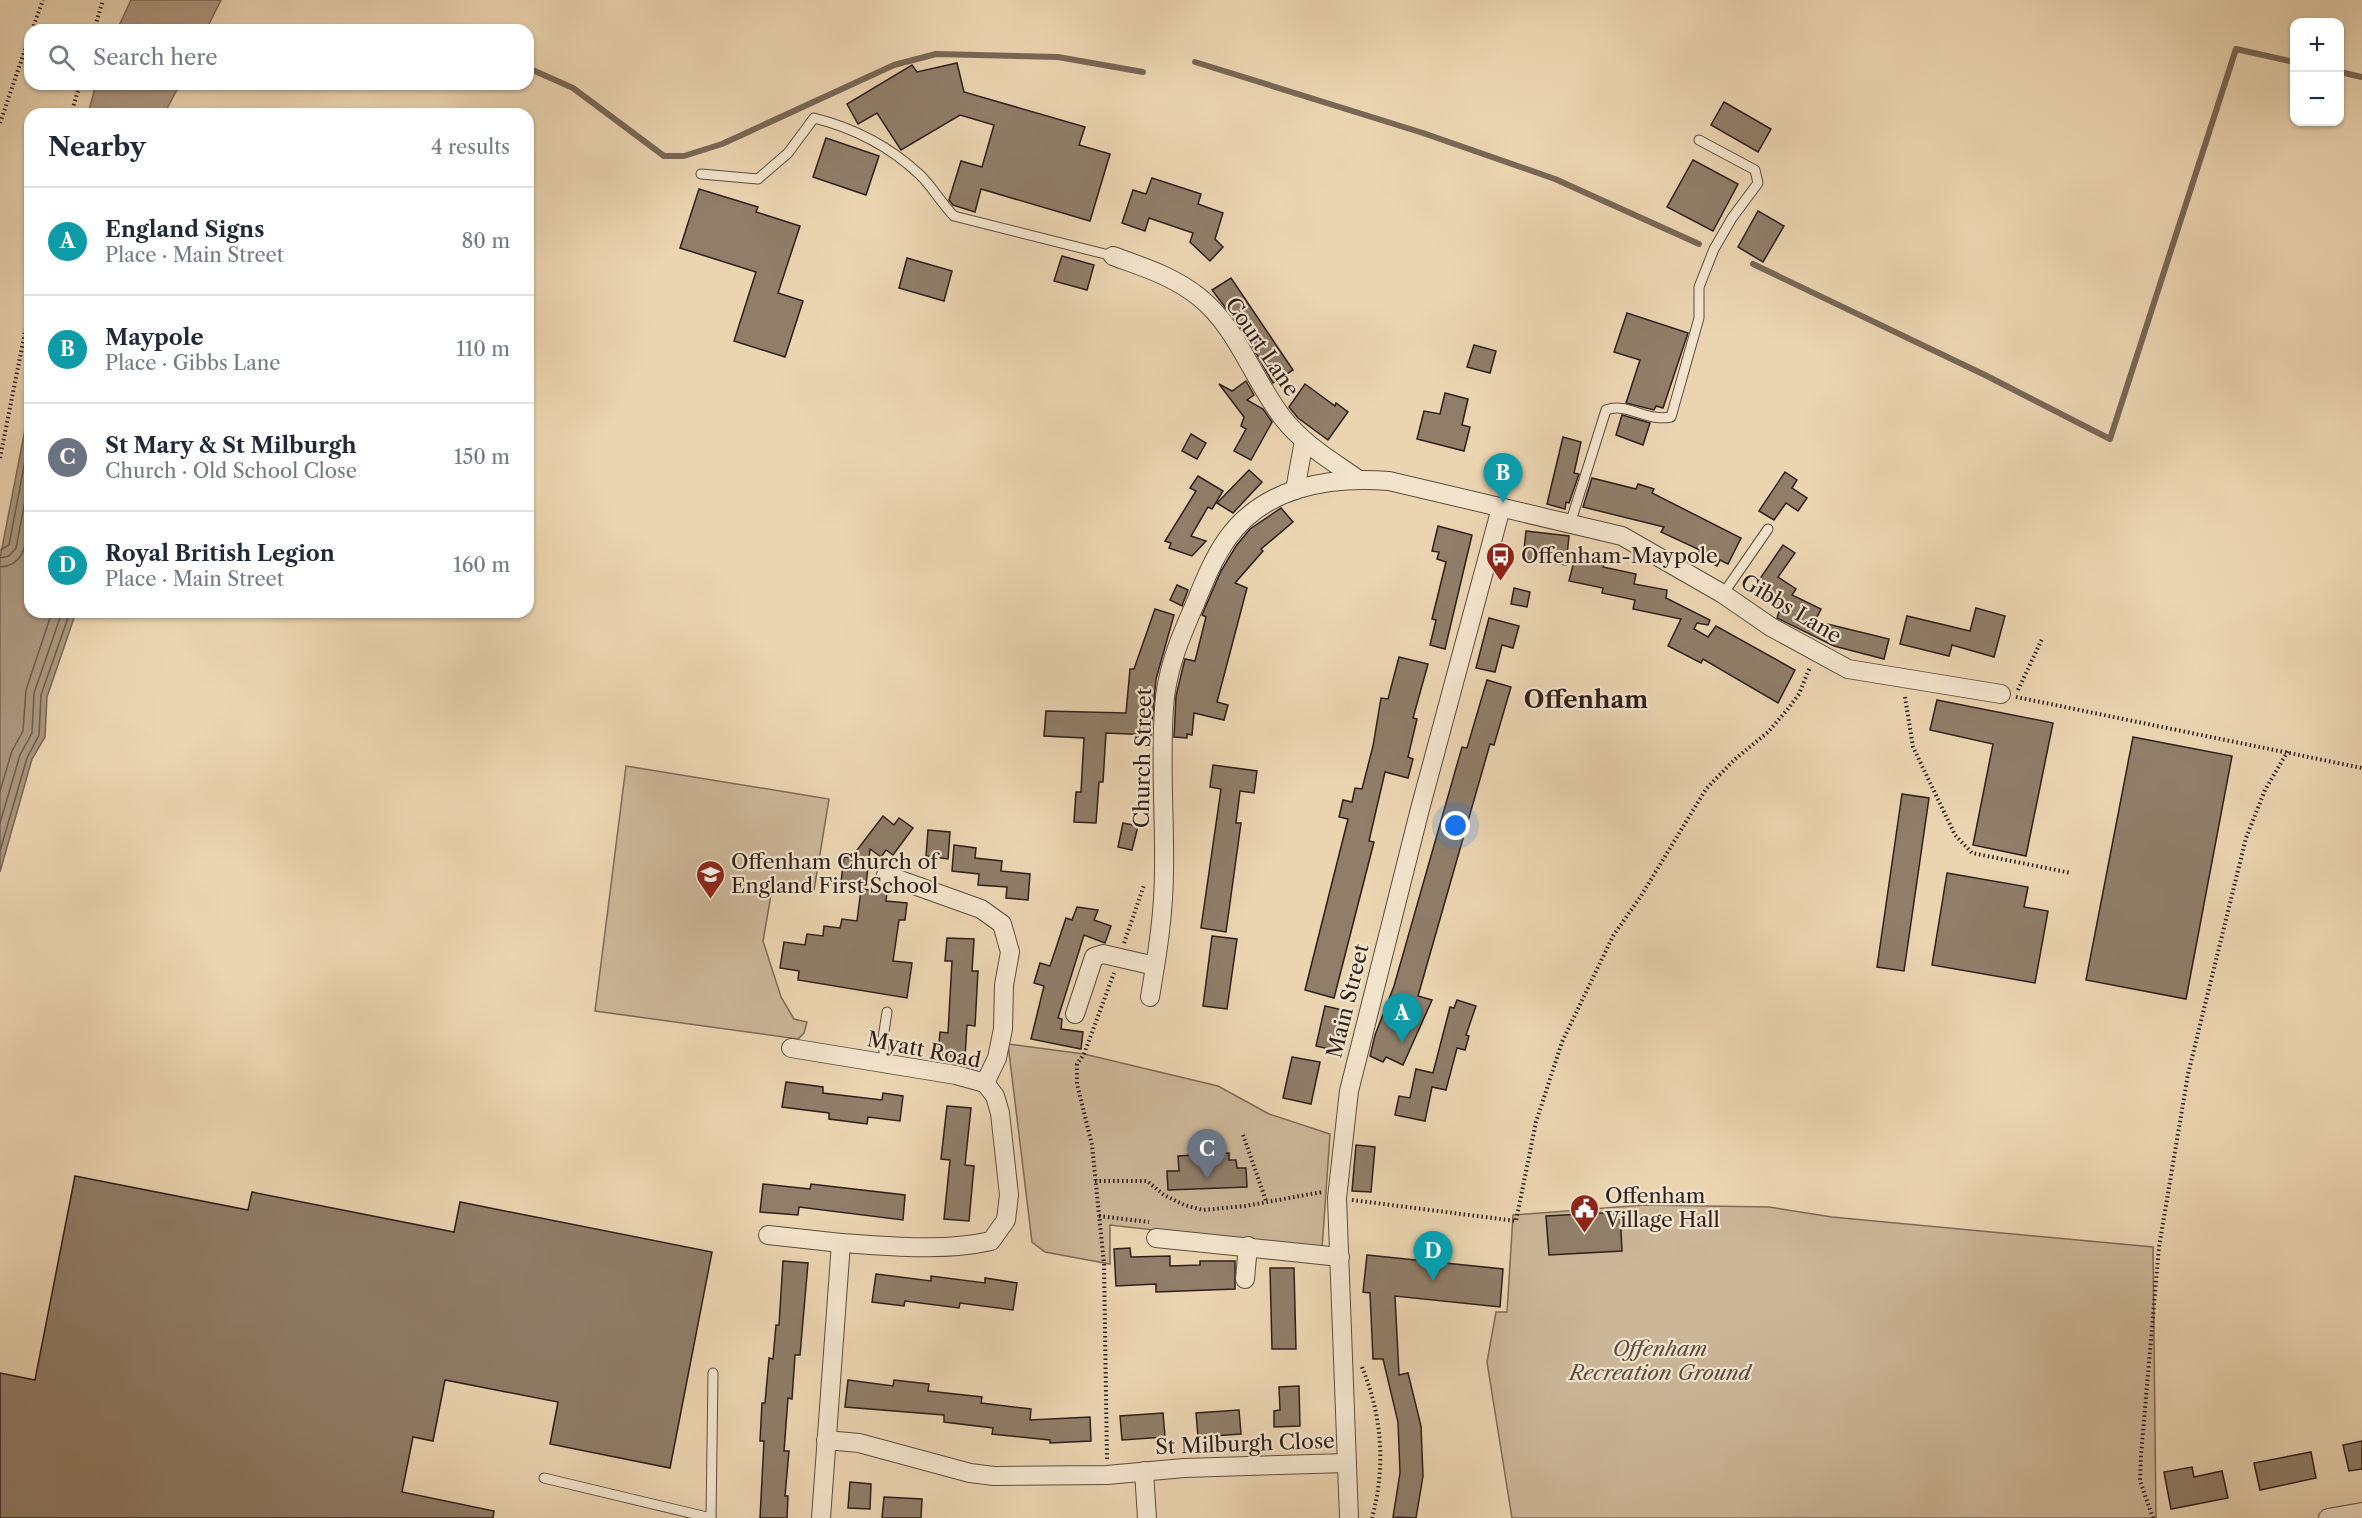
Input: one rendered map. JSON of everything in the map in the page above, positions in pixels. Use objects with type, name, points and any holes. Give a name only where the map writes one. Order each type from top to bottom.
[{"type":"street","name":"Court Lane","points":[[1113,256],[1166,275],[1201,298],[1219,316],[1282,417],[1304,441],[1356,478]]},
{"type":"street","points":[[1295,490],[1304,441]]},
{"type":"street","name":"Church Street","points":[[1150,997],[1164,873],[1162,734],[1168,673],[1212,563],[1227,539],[1246,518],[1269,500],[1295,490],[1356,478],[1389,481],[1501,508]]},
{"type":"street","name":"Gibbs Lane","points":[[1501,508],[1622,536],[1723,594],[1771,627],[1848,669],[2008,695]]},
{"type":"street","name":"Main Street","points":[[1349,1518],[1339,1305],[1340,1257],[1337,1196],[1349,1091],[1501,508]]},
{"type":"street","points":[[886,875],[981,909],[1002,924],[1010,952],[1004,985],[1004,1029],[997,1058],[985,1083]]},
{"type":"street","points":[[1075,1014],[1094,957],[1103,954],[1155,966]]},
{"type":"street","name":"Myatt Road","points":[[768,1235],[841,1243],[965,1247],[991,1241],[1000,1232],[1006,1220],[1009,1195],[1000,1113],[995,1096],[985,1083],[956,1075],[790,1048]]},
{"type":"street","points":[[1156,1238],[1340,1257]]},
{"type":"street","points":[[821,1518],[841,1243]]},
{"type":"street","points":[[1245,1279],[1248,1246]]},
{"type":"street","name":"St Milburgh Close","points":[[826,1440],[859,1443],[970,1473],[1034,1477],[1347,1463]]},
{"type":"street","name":"St Milburgh Close","points":[[1144,1471],[1147,1518]]},
{"type":"street","points":[[2328,1518],[2362,1512]]},
{"type":"lane","points":[[701,174],[758,179],[788,153],[814,118],[848,127],[883,145],[920,175],[940,202],[954,216],[1113,256]]},
{"type":"lane","points":[[1570,524],[1606,410],[1616,406],[1658,420],[1671,417],[1699,318],[1700,287],[1714,249],[1732,218],[1758,183],[1755,170],[1700,140]]},
{"type":"lane","points":[[1723,594],[1768,528]]},
{"type":"lane","points":[[885,1065],[883,1038],[887,1012]]},
{"type":"lane","points":[[544,1478],[711,1518],[713,1373]]},
{"type":"path","points":[[34,24],[43,0]]},
{"type":"path","points":[[96,24],[103,0]]},
{"type":"path","points":[[0,123],[24,53]]},
{"type":"path","points":[[73,108],[78,90]]},
{"type":"path","points":[[0,458],[24,337]]},
{"type":"path","points":[[2042,639],[2008,695],[2362,768]]},
{"type":"path","points":[[1095,1181],[1147,1181],[1164,1195],[1203,1210],[1324,1191],[1337,1196],[1516,1221],[1536,1122],[1562,1042],[1613,936],[1641,896],[1706,789],[1734,760],[1768,732],[1799,694],[1816,652]]},
{"type":"path","points":[[1901,679],[1913,747],[1955,835],[1972,854],[2071,873]]},
{"type":"path","points":[[2153,1518],[2140,1480],[2141,1455],[2159,1247],[2178,1130],[2188,1074],[2246,838],[2265,790],[2288,751]]},
{"type":"path","points":[[1107,1475],[1104,1264],[1092,1145],[1077,1084],[1077,1064],[1084,1054],[1145,881]]},
{"type":"path","points":[[1242,1135],[1266,1201]]},
{"type":"path","points":[[1358,1357],[1373,1393],[1380,1435],[1380,1490],[1372,1518]]},
{"type":"green space","name":"Offenham Church of England First School","points":[[626,766],[829,799],[814,890],[782,884],[772,889],[763,941],[781,997],[794,1019],[807,1022],[804,1033],[798,1039],[595,1011]]},
{"type":"green space","points":[[1008,1044],[1084,1054],[1218,1086],[1269,1114],[1330,1134],[1322,1249],[1110,1225],[1110,1264],[1045,1252],[1032,1242]]},
{"type":"green space","name":"Offenham Recreation Ground","points":[[1644,1205],[1769,1207],[1832,1217],[2153,1247],[2156,1518],[1512,1518],[1487,1362],[1496,1312],[1507,1312],[1513,1215]]},
{"type":"water","points":[[131,0],[221,0],[209,24],[120,24]]},
{"type":"water","points":[[94,90],[177,90],[167,108],[90,108]]},
{"type":"water","points":[[24,435],[24,618],[74,618],[47,697],[45,737],[32,759],[0,872],[0,558]]},
{"type":"building","points":[[957,63],[964,92],[1085,127],[1079,145],[1110,154],[1090,221],[981,189],[975,212],[953,205],[949,200],[961,161],[982,167],[994,125],[960,115],[901,150],[877,113],[858,124],[847,104],[912,65],[917,72]]},
{"type":"building","points":[[1724,102],[1771,129],[1758,152],[1711,125]]},
{"type":"building","points":[[826,138],[879,156],[866,195],[813,177]]},
{"type":"building","points":[[1693,160],[1738,184],[1713,231],[1667,207]]},
{"type":"building","points":[[1152,178],[1201,194],[1198,204],[1223,213],[1215,239],[1223,247],[1210,261],[1190,242],[1193,233],[1149,218],[1145,231],[1122,223],[1133,190],[1146,194]]},
{"type":"building","points":[[699,189],[758,207],[756,212],[800,226],[778,293],[803,301],[785,357],[734,341],[756,272],[680,248]]},
{"type":"building","points":[[1758,211],[1784,226],[1763,262],[1738,247]]},
{"type":"building","points":[[1062,256],[1094,265],[1087,290],[1054,281]]},
{"type":"building","points":[[907,258],[952,271],[944,301],[899,288]]},
{"type":"building","points":[[1231,278],[1293,370],[1273,383],[1244,332],[1212,290]]},
{"type":"building","points":[[1627,313],[1688,333],[1663,408],[1656,406],[1654,410],[1626,403],[1640,360],[1614,352]]},
{"type":"building","points":[[1474,345],[1496,351],[1490,373],[1467,367]]},
{"type":"building","points":[[1246,381],[1254,395],[1247,400],[1263,409],[1272,422],[1251,460],[1234,451],[1246,429],[1241,426],[1244,417],[1219,384],[1232,391]]},
{"type":"building","points":[[1305,384],[1335,406],[1336,403],[1348,412],[1328,440],[1298,418],[1289,407]]},
{"type":"building","points":[[1445,393],[1468,399],[1462,425],[1470,427],[1464,451],[1417,439],[1424,411],[1440,414]]},
{"type":"building","points":[[1622,415],[1650,423],[1643,445],[1616,435]]},
{"type":"building","points":[[1191,434],[1206,443],[1197,459],[1182,451]]},
{"type":"building","points":[[1563,437],[1581,442],[1574,473],[1579,474],[1565,509],[1547,504]]},
{"type":"building","points":[[1249,470],[1262,482],[1233,513],[1217,503]]},
{"type":"building","points":[[1785,472],[1797,480],[1792,488],[1807,498],[1798,511],[1786,503],[1774,520],[1759,511]]},
{"type":"building","points":[[1198,476],[1223,491],[1212,509],[1208,507],[1191,536],[1206,541],[1192,556],[1169,548],[1171,543],[1165,541],[1196,491],[1190,488]]},
{"type":"building","points":[[1592,478],[1636,489],[1638,484],[1654,489],[1652,493],[1741,538],[1728,564],[1720,560],[1717,566],[1697,555],[1700,550],[1661,532],[1664,527],[1583,507]]},
{"type":"building","points":[[1281,508],[1293,522],[1261,549],[1263,551],[1235,583],[1247,588],[1217,702],[1228,705],[1224,720],[1194,713],[1192,735],[1187,734],[1187,738],[1174,737],[1176,696],[1185,659],[1195,661],[1206,617],[1202,615],[1221,571],[1236,546],[1250,529]]},
{"type":"building","points":[[1438,526],[1472,535],[1445,649],[1430,645],[1436,620],[1432,619],[1446,562],[1437,559],[1439,552],[1432,551]]},
{"type":"building","points":[[1526,531],[1569,536],[1566,565],[1523,559]]},
{"type":"building","points":[[1783,545],[1795,553],[1778,577],[1796,589],[1792,595],[1821,609],[1815,621],[1889,639],[1884,659],[1834,646],[1777,618],[1779,612],[1787,613],[1753,589]]},
{"type":"building","points":[[1575,557],[1604,563],[1603,567],[1636,574],[1634,584],[1667,590],[1666,598],[1710,620],[1708,625],[1697,623],[1694,629],[1708,637],[1716,626],[1795,670],[1778,703],[1703,659],[1701,663],[1668,646],[1681,619],[1633,609],[1635,600],[1602,593],[1603,588],[1569,581]]},
{"type":"building","points":[[1177,585],[1188,590],[1182,606],[1170,600]]},
{"type":"building","points":[[1514,588],[1530,592],[1527,607],[1511,604]]},
{"type":"building","points":[[1976,608],[2005,616],[1994,657],[1952,645],[1949,656],[1900,644],[1907,616],[1970,631]]},
{"type":"building","points":[[1155,609],[1174,615],[1156,679],[1151,735],[1106,733],[1103,782],[1099,782],[1096,823],[1074,822],[1076,792],[1081,792],[1084,738],[1044,736],[1046,711],[1126,713],[1130,669],[1134,669]]},
{"type":"building","points":[[1489,618],[1519,626],[1513,648],[1502,645],[1495,672],[1476,668]]},
{"type":"building","points":[[1399,657],[1428,664],[1413,718],[1417,719],[1408,757],[1413,759],[1408,778],[1385,772],[1369,841],[1374,842],[1334,998],[1305,990],[1348,819],[1339,817],[1343,800],[1352,802],[1355,788],[1362,789],[1373,746],[1381,698],[1388,699]]},
{"type":"building","points":[[1487,680],[1511,687],[1494,745],[1490,744],[1418,996],[1432,1000],[1403,1065],[1386,1057],[1383,1062],[1370,1056],[1375,1035],[1394,986],[1462,747],[1467,748]]},
{"type":"building","points":[[1937,700],[2053,723],[2026,856],[1973,845],[1993,744],[1930,730]]},
{"type":"building","points":[[2133,737],[2232,756],[2186,999],[2086,980]]},
{"type":"building","points":[[1213,765],[1257,771],[1254,793],[1240,791],[1236,823],[1241,823],[1226,932],[1201,928],[1221,789],[1210,787]]},
{"type":"building","points":[[1902,794],[1929,798],[1904,971],[1877,967]]},
{"type":"building","points":[[883,816],[894,825],[899,818],[913,828],[893,855],[886,850],[881,857],[870,849],[866,885],[841,882],[844,857],[851,858]]},
{"type":"building","points":[[1123,823],[1138,826],[1132,850],[1118,847]]},
{"type":"building","points":[[928,830],[950,832],[948,859],[926,856]]},
{"type":"building","points":[[954,845],[976,848],[975,858],[1002,861],[1001,871],[1030,874],[1028,900],[1006,898],[1007,887],[978,885],[979,874],[952,871]]},
{"type":"building","points":[[1947,873],[2028,887],[2024,907],[2048,911],[2035,983],[1932,965]]},
{"type":"building","points":[[861,889],[887,892],[886,901],[907,903],[905,920],[899,920],[893,961],[912,963],[907,998],[798,980],[799,971],[780,968],[784,942],[805,945],[807,934],[823,936],[824,926],[840,928],[842,919],[857,921]]},
{"type":"building","points":[[1077,907],[1098,910],[1094,920],[1111,926],[1105,943],[1084,935],[1058,1018],[1062,1019],[1061,1029],[1083,1032],[1081,1049],[1031,1039],[1044,986],[1034,983],[1040,963],[1050,966],[1066,918],[1072,920]]},
{"type":"building","points":[[1212,936],[1237,939],[1227,1009],[1203,1006]]},
{"type":"building","points":[[947,938],[974,939],[972,971],[978,971],[975,1026],[967,1025],[965,1057],[938,1055],[940,1032],[948,1033],[952,961],[945,961]]},
{"type":"building","points":[[1457,1000],[1476,1006],[1466,1035],[1469,1036],[1465,1050],[1457,1048],[1446,1090],[1432,1087],[1425,1121],[1395,1115],[1399,1096],[1410,1098],[1416,1069],[1433,1073],[1450,1007],[1454,1008]]},
{"type":"building","points":[[1325,1006],[1347,1011],[1338,1051],[1316,1046]]},
{"type":"building","points":[[1292,1057],[1320,1062],[1311,1104],[1283,1098]]},
{"type":"building","points":[[786,1082],[823,1087],[823,1093],[882,1100],[883,1093],[903,1096],[900,1121],[868,1117],[867,1124],[829,1119],[829,1113],[782,1107]]},
{"type":"building","points":[[947,1106],[971,1108],[965,1165],[974,1166],[969,1221],[944,1219],[950,1160],[941,1159]]},
{"type":"building","points":[[1356,1145],[1375,1147],[1371,1192],[1352,1191]]},
{"type":"building","points":[[1229,1153],[1229,1160],[1236,1160],[1237,1168],[1246,1168],[1247,1187],[1168,1190],[1167,1171],[1179,1171],[1178,1156]]},
{"type":"building","points":[[75,1176],[248,1210],[252,1192],[454,1232],[460,1202],[712,1252],[670,1468],[550,1444],[558,1402],[445,1380],[433,1441],[413,1437],[402,1492],[494,1511],[493,1518],[0,1518],[0,1373],[35,1380]]},
{"type":"building","points":[[763,1184],[810,1189],[811,1184],[905,1195],[903,1220],[799,1207],[798,1215],[760,1212]]},
{"type":"building","name":"Offenham Village Hall","points":[[1620,1212],[1622,1251],[1549,1255],[1546,1216]]},
{"type":"building","points":[[1130,1248],[1131,1257],[1170,1256],[1170,1266],[1200,1265],[1200,1261],[1235,1261],[1235,1289],[1156,1292],[1156,1284],[1116,1286],[1114,1249]]},
{"type":"building","points":[[1367,1255],[1503,1269],[1500,1307],[1395,1296],[1399,1375],[1408,1373],[1421,1426],[1423,1476],[1416,1518],[1393,1517],[1400,1473],[1398,1422],[1383,1359],[1373,1359],[1370,1293],[1363,1292]]},
{"type":"building","points":[[783,1261],[808,1263],[800,1355],[795,1355],[792,1399],[788,1398],[784,1451],[789,1451],[785,1496],[788,1496],[787,1518],[760,1518],[764,1441],[760,1441],[762,1403],[765,1403],[769,1358],[773,1359],[776,1325],[779,1325]]},
{"type":"building","points":[[1270,1268],[1294,1268],[1296,1349],[1272,1349]]},
{"type":"building","points":[[876,1274],[931,1281],[931,1276],[985,1283],[985,1278],[1017,1283],[1013,1310],[960,1303],[959,1308],[905,1301],[904,1306],[872,1302]]},
{"type":"building","points":[[848,1380],[893,1386],[894,1380],[929,1384],[928,1391],[982,1397],[981,1403],[1031,1409],[1030,1420],[1090,1417],[1091,1441],[1050,1443],[1050,1440],[992,1434],[993,1428],[944,1422],[944,1415],[845,1407]]},
{"type":"building","points":[[1299,1386],[1300,1426],[1274,1427],[1274,1411],[1280,1410],[1279,1387]]},
{"type":"building","points":[[1239,1410],[1241,1434],[1198,1437],[1196,1413]]},
{"type":"building","points":[[1163,1413],[1165,1437],[1122,1440],[1120,1416]]},
{"type":"building","points":[[2362,1441],[2362,1469],[2349,1471],[2343,1445]]},
{"type":"building","points":[[2311,1452],[2316,1478],[2260,1490],[2254,1463]]},
{"type":"building","points":[[2192,1467],[2194,1477],[2222,1471],[2228,1498],[2171,1509],[2164,1472]]},
{"type":"building","points":[[850,1482],[871,1484],[870,1509],[848,1508]]},
{"type":"building","points":[[884,1497],[922,1499],[921,1518],[882,1518]]},
{"type":"waterway","points":[[1753,264],[1985,375],[2110,439],[2236,49],[2290,61]]},
{"type":"waterway","points":[[534,71],[573,88],[664,156],[684,156],[722,144],[894,65],[936,54],[1058,57],[1143,72]]},
{"type":"waterway","points":[[1195,62],[1423,133],[1555,179],[1699,244]]},
{"type":"waterway","points":[[2344,73],[2362,77]]},
{"type":"place","name":"Maypole","points":[[1503,503]]},
{"type":"place","name":"Offenham-Maypole","points":[[1500,582]]},
{"type":"place","name":"Offenham Church of England First School","points":[[710,900]]},
{"type":"place","name":"England Signs","points":[[1402,1043]]},
{"type":"place","name":"St Mary & St Milburgh","points":[[1207,1179]]},
{"type":"place","name":"Offenham Village Hall","points":[[1584,1234]]},
{"type":"place","name":"Royal British Legion","points":[[1433,1281]]},
{"type":"district","name":"Offenham","points":[[1586,700]]}]
